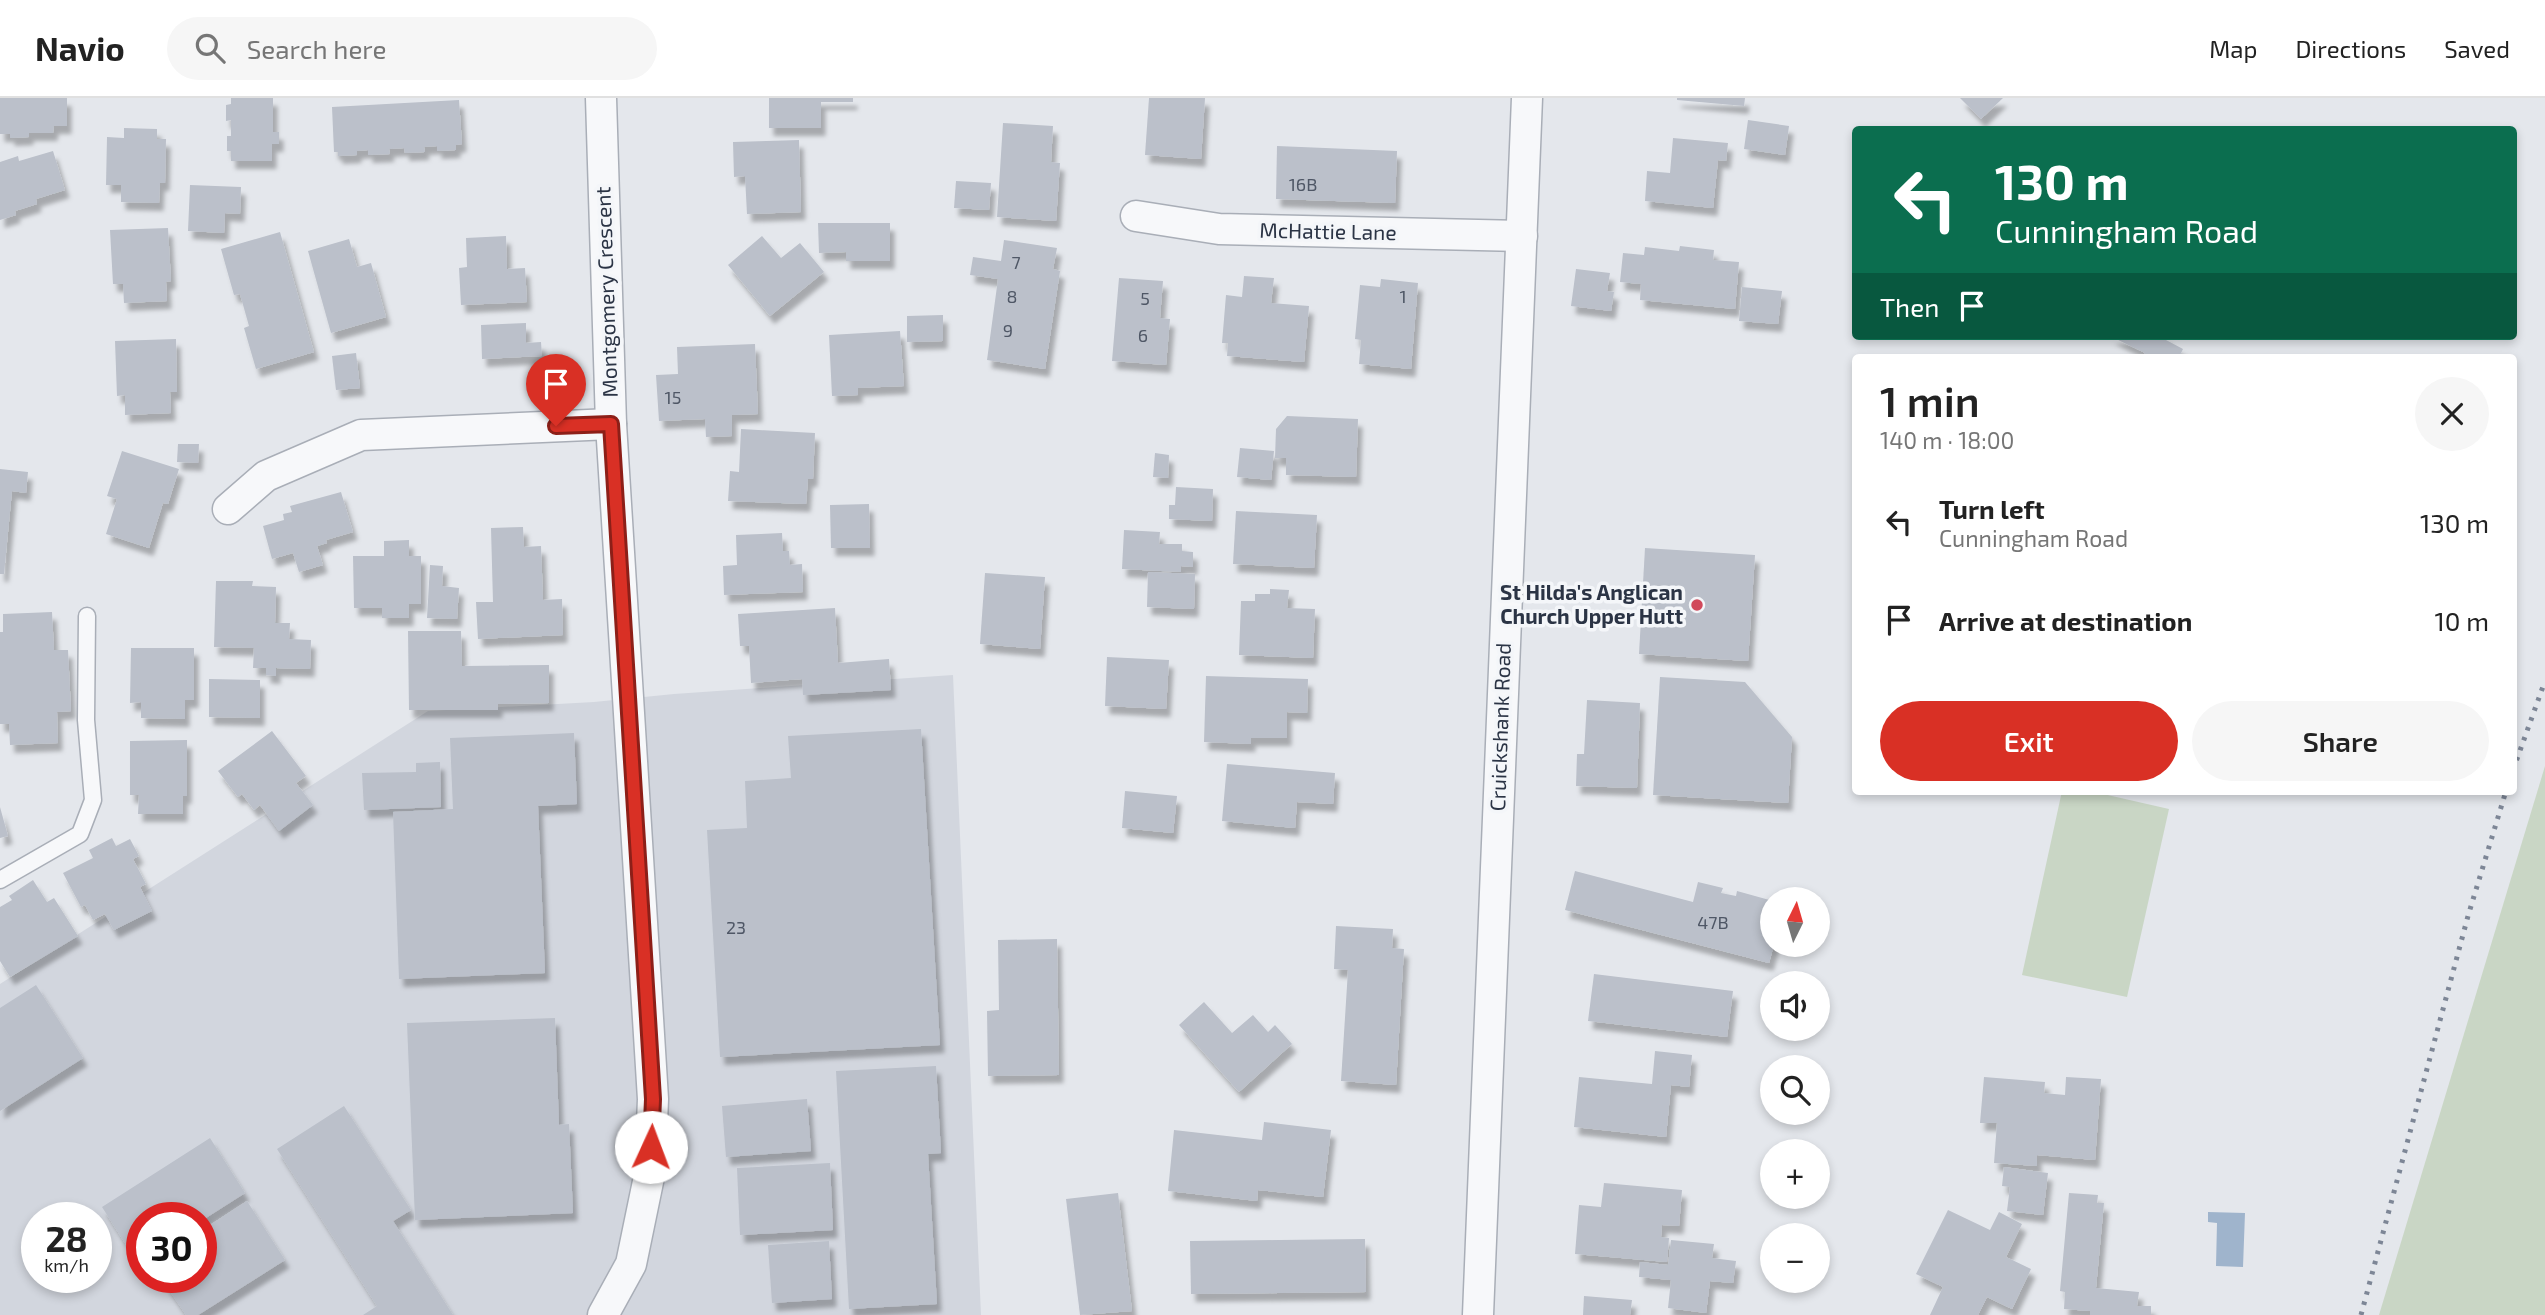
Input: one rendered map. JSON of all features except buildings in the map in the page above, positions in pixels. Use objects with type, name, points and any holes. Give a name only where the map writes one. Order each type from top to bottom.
[{"type":"street","name":"Montgomery Crescent","points":[[601,98],[611,424],[653,1099],[650,1172],[631,1264],[603,1315]]},
{"type":"street","name":"Cruickshank Road","points":[[1478,1315],[1527,98]]},
{"type":"street","name":"McHattie Lane","points":[[1136,216],[1219,229],[1522,236]]},
{"type":"street","points":[[228,509],[266,477],[361,435],[611,424]]},
{"type":"lane","points":[[0,880],[80,834],[93,800],[86,720],[87,616]]},
{"type":"shaded area","points":[[953,675],[981,1315],[0,1315],[0,984],[428,711],[594,702]]},
{"type":"green space","points":[[2545,766],[2545,1315],[2379,1315]]},
{"type":"green space","points":[[2061,795],[2108,795],[2169,809],[2127,997],[2022,975]]},
{"type":"water","points":[[2208,1212],[2245,1213],[2243,1267],[2216,1266],[2217,1223],[2208,1222]]},
{"type":"railway","points":[[2517,759],[2545,681]]},
{"type":"railway","points":[[2361,1315],[2468,916],[2505,795]]},
{"type":"place","name":"St Hilda's Anglican Church Upper Hutt","points":[[1697,605]]},
{"type":"route","points":[[556,426],[611,424],[653,1099],[651,1147]]}]
